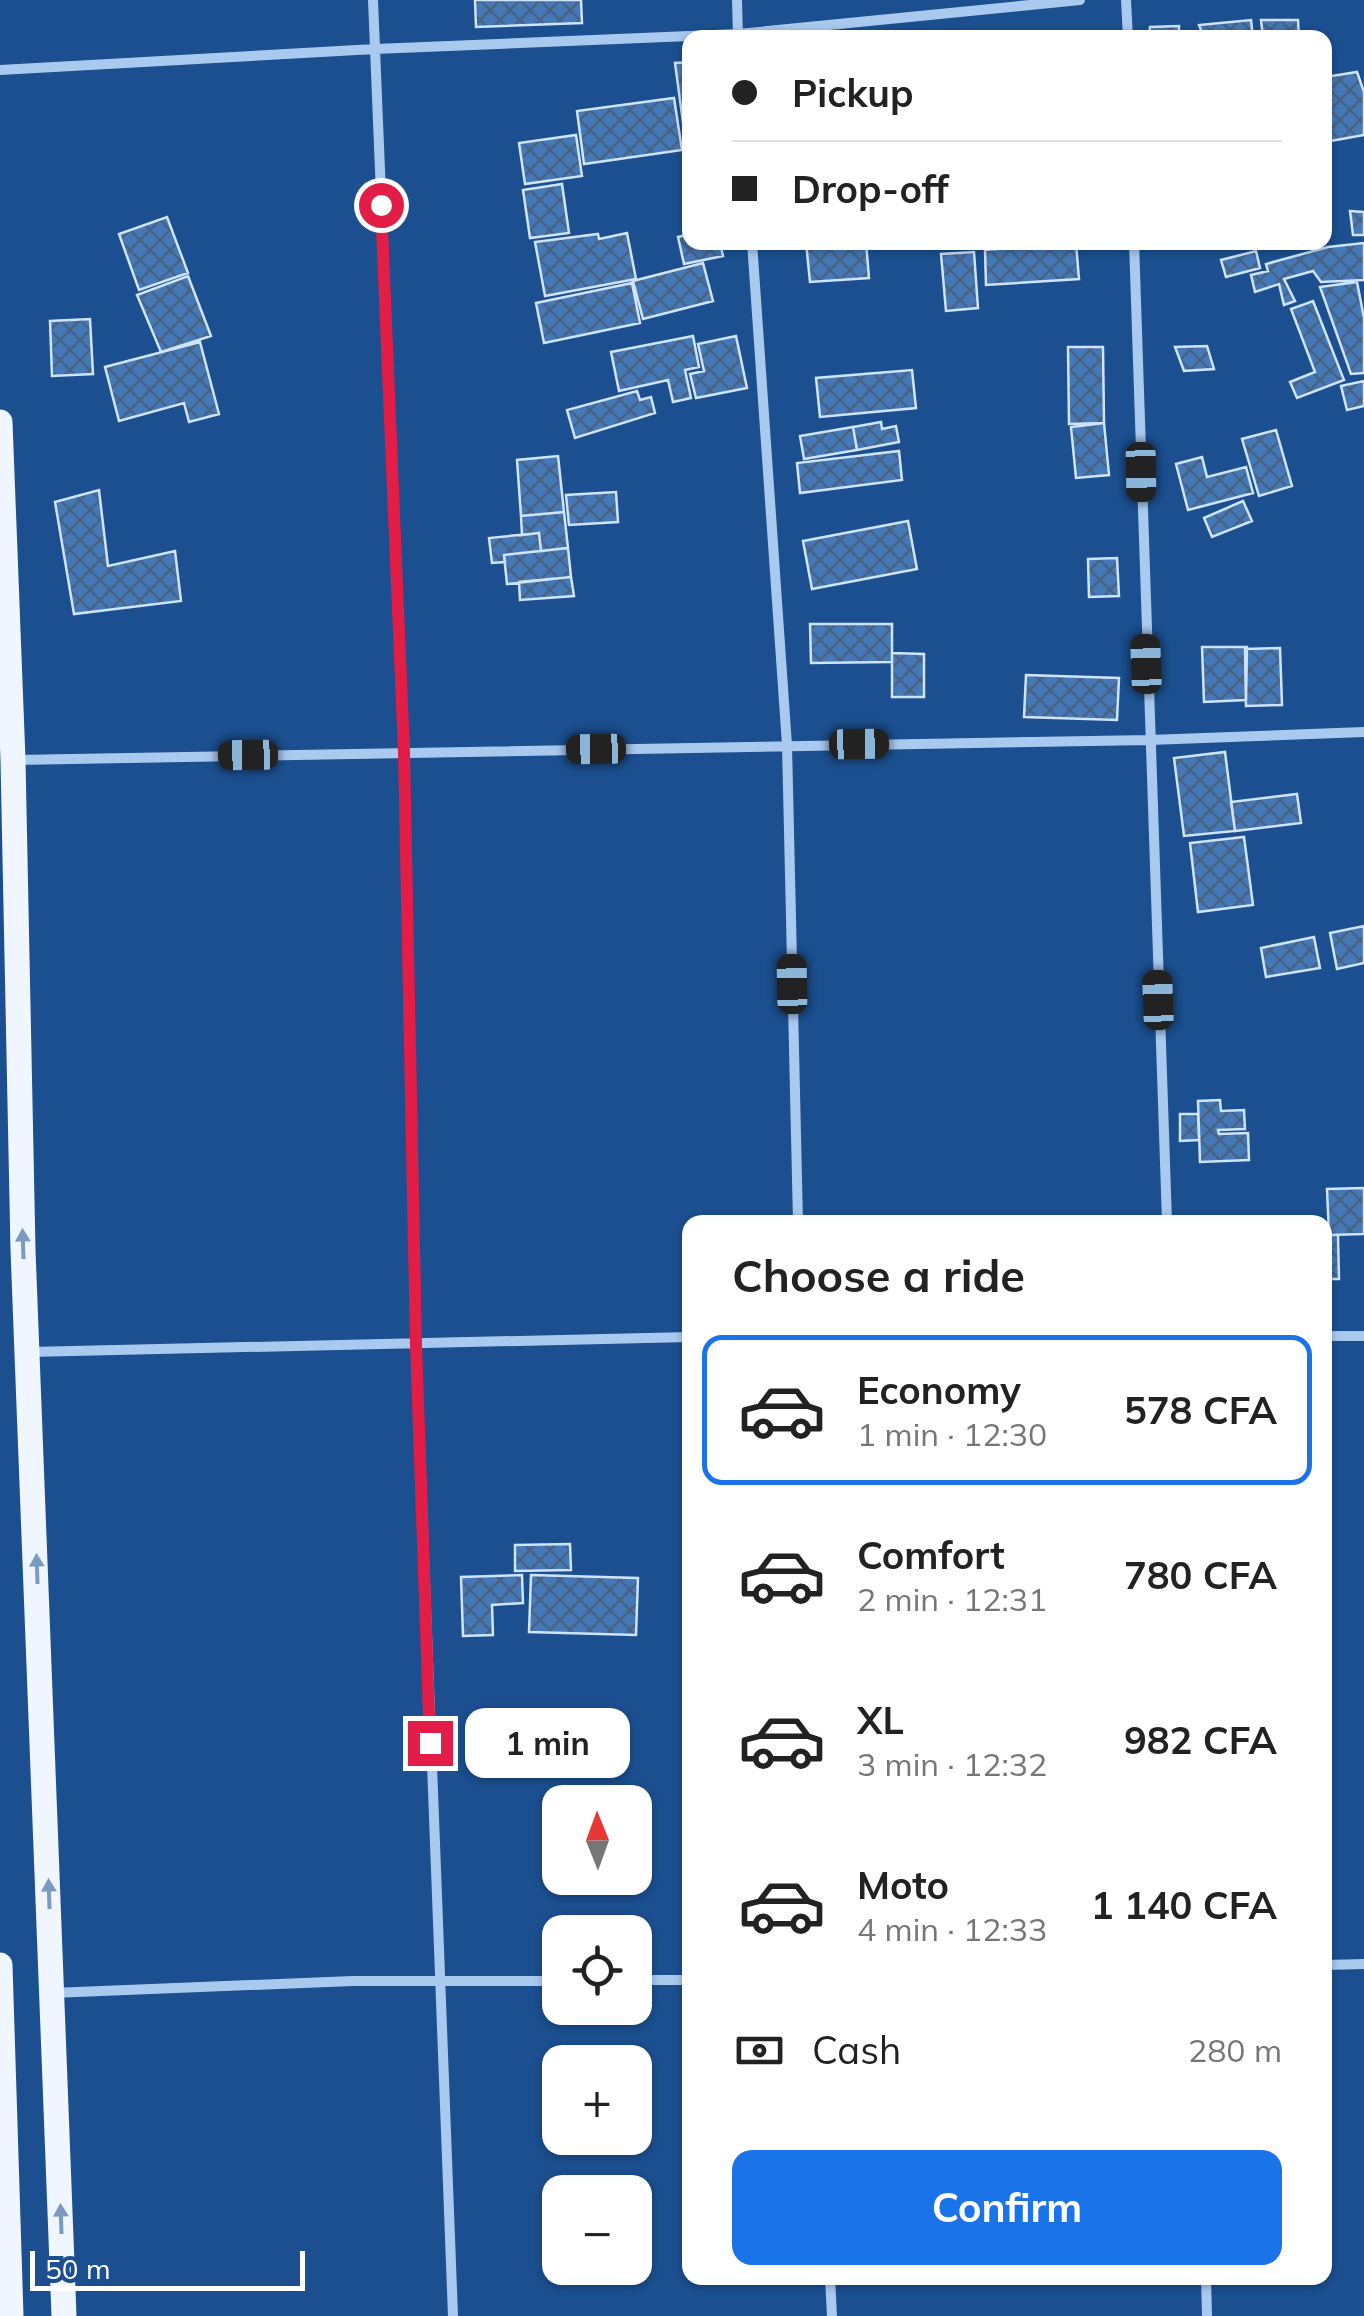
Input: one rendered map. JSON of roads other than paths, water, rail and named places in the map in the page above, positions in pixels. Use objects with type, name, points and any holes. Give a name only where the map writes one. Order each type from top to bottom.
[{"type":"main road","points":[[0,422],[13,760],[23,1250],[64,2316]]},
{"type":"main road","points":[[0,1965],[11,2316]]},
{"type":"street","points":[[373,0],[404,752],[416,1345],[453,2316]]},
{"type":"street","points":[[737,0],[738,30]]},
{"type":"street","points":[[795,30],[1080,0]]},
{"type":"street","points":[[1126,0],[1128,30]]},
{"type":"street","points":[[0,70],[375,49],[682,38]]},
{"type":"street","points":[[753,250],[787,745],[798,1215]]},
{"type":"street","points":[[1134,250],[1167,1215]]},
{"type":"street","points":[[13,760],[1149,740],[1364,732]]},
{"type":"street","points":[[1332,1336],[1364,1336]]},
{"type":"street","points":[[29,1352],[682,1337]]},
{"type":"street","points":[[1332,1965],[1364,1964]]},
{"type":"street","points":[[52,1992],[353,1980],[542,1981]]},
{"type":"street","points":[[652,1980],[682,1980]]},
{"type":"street","points":[[830,2285],[832,2316]]},
{"type":"street","points":[[1206,2285],[1208,2316]]}]
